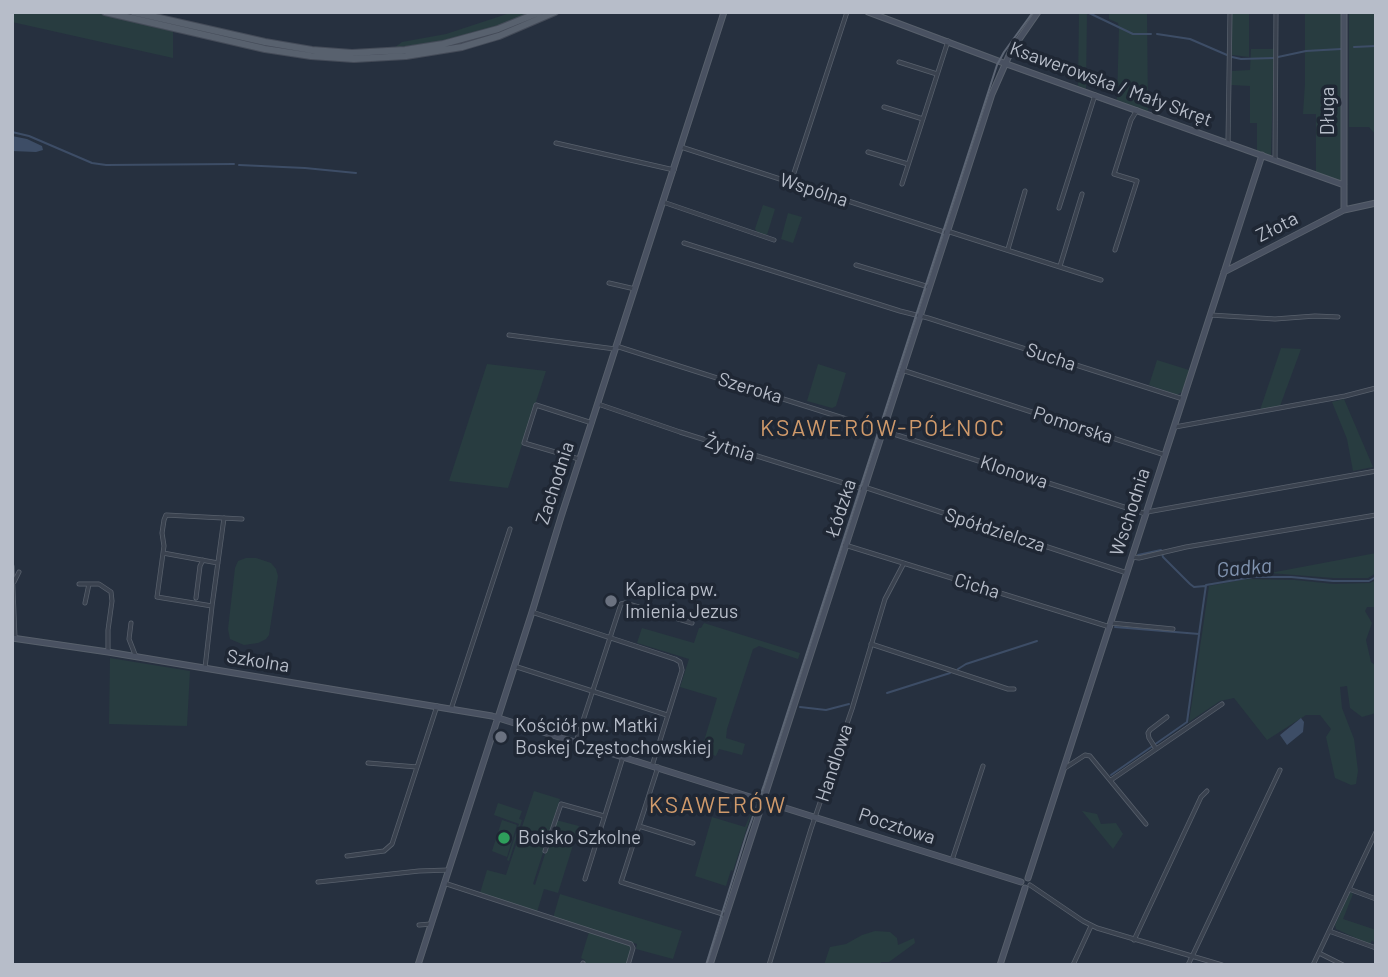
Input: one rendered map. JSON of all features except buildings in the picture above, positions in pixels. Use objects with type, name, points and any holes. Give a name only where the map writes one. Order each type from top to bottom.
[{"type":"main road","points":[[105,12],[265,49],[354,59],[414,55],[462,47],[499,36],[555,12]]},
{"type":"main road","points":[[133,12],[265,42],[312,50],[352,52],[405,50],[443,44],[488,33],[540,12]]},
{"type":"street","name":"Zachodnia","points":[[418,965],[724,12]]},
{"type":"street","points":[[792,182],[847,12]]},
{"type":"street","name":"Ksawerowska / Mały Skręt","points":[[868,12],[1344,185]]},
{"type":"street","name":"Łódzka","points":[[710,965],[992,94],[1019,38],[1038,12]]},
{"type":"street","points":[[1228,143],[1230,12]]},
{"type":"street","points":[[1275,160],[1276,12]]},
{"type":"street","name":"Długa","points":[[1344,12],[1344,210]]},
{"type":"street","points":[[902,184],[948,41]]},
{"type":"street","points":[[899,62],[937,74]]},
{"type":"street","points":[[1059,208],[1095,95]]},
{"type":"street","points":[[884,107],[923,119]]},
{"type":"street","points":[[1115,250],[1137,181],[1114,174],[1137,110]]},
{"type":"street","points":[[556,143],[674,170]]},
{"type":"street","name":"Wspólna","points":[[681,147],[1101,280]]},
{"type":"street","points":[[868,152],[908,164]]},
{"type":"street","name":"Wschodnia","points":[[1025,885],[1031,881],[1028,878],[1262,155]]},
{"type":"street","points":[[1008,249],[1025,191]]},
{"type":"street","points":[[1060,267],[1082,194]]},
{"type":"street","points":[[663,202],[774,240]]},
{"type":"street","name":"Złota","points":[[1224,272],[1344,210],[1376,203]]},
{"type":"street","name":"Sucha","points":[[684,243],[1183,399]]},
{"type":"street","points":[[856,265],[929,288]]},
{"type":"street","points":[[609,283],[635,289]]},
{"type":"street","points":[[1210,315],[1338,317]]},
{"type":"street","name":"Szeroka","points":[[509,335],[616,348],[883,430]]},
{"type":"street","name":"Pomorska","points":[[902,370],[1165,455]]},
{"type":"street","points":[[1174,428],[1376,388]]},
{"type":"street","name":"Żytnia","points":[[598,404],[864,488]]},
{"type":"street","points":[[580,460],[524,443],[536,405],[592,423]]},
{"type":"street","name":"Klonowa","points":[[883,430],[1146,513]]},
{"type":"street","points":[[1146,513],[1376,471]]},
{"type":"street","name":"Spółdzielcza","points":[[864,488],[1127,573]]},
{"type":"street","points":[[212,606],[156,597],[164,542],[162,529],[166,515],[242,520]]},
{"type":"street","points":[[1132,557],[1139,558],[1376,515]]},
{"type":"street","points":[[205,668],[224,518]]},
{"type":"street","points":[[451,709],[510,529]]},
{"type":"street","name":"Cicha","points":[[845,545],[1110,625],[1173,629]]},
{"type":"street","points":[[163,553],[218,563]]},
{"type":"street","points":[[196,598],[203,560]]},
{"type":"street","name":"Handlowa","points":[[769,965],[849,720],[887,593],[905,564]]},
{"type":"street","points":[[12,566],[14,638]]},
{"type":"street","points":[[13,586],[19,572]]},
{"type":"street","points":[[79,584],[102,585],[111,592],[107,652]]},
{"type":"street","points":[[85,603],[89,584]]},
{"type":"street","points":[[576,742],[622,603],[692,623]]},
{"type":"street","points":[[532,612],[677,659],[681,664],[682,670],[621,882],[726,915]]},
{"type":"street","points":[[131,622],[128,639],[136,657]]},
{"type":"street","name":"Szkolna","points":[[14,638],[498,717],[623,757]]},
{"type":"street","points":[[871,644],[1007,689],[1014,689]]},
{"type":"street","points":[[514,666],[667,715]]},
{"type":"street","points":[[1111,780],[1222,704]]},
{"type":"street","points":[[347,856],[384,851],[392,844],[437,706]]},
{"type":"street","points":[[1156,749],[1148,733],[1167,717]]},
{"type":"street","points":[[1065,768],[1088,755],[1146,824]]},
{"type":"street","points":[[584,879],[623,757]]},
{"type":"street","name":"Pocztowa","points":[[623,757],[1025,885]]},
{"type":"street","points":[[368,763],[416,767]]},
{"type":"street","points":[[952,860],[983,766]]},
{"type":"street","points":[[1188,965],[1280,770]]},
{"type":"street","points":[[1134,940],[1201,797],[1207,791]]},
{"type":"street","points":[[545,851],[561,804],[604,816]]},
{"type":"street","points":[[639,826],[692,844]]},
{"type":"street","points":[[1313,965],[1376,832]]},
{"type":"street","points":[[318,882],[449,870]]},
{"type":"street","points":[[444,883],[631,944],[634,948],[628,965]]},
{"type":"street","points":[[1001,965],[1025,885],[1091,926],[1222,965]]},
{"type":"street","points":[[1349,889],[1376,899]]},
{"type":"street","points":[[419,925],[431,924]]},
{"type":"street","points":[[1073,965],[1091,926]]},
{"type":"street","points":[[1329,931],[1376,948]]},
{"type":"street","points":[[1319,953],[1343,965]]},
{"type":"green space","points":[[12,12],[92,12],[173,31],[173,58],[12,22]]},
{"type":"green space","points":[[513,12],[532,12],[500,26],[459,38],[394,48],[402,42],[446,34]]},
{"type":"green space","points":[[1079,12],[1087,12],[1086,89],[1078,86]]},
{"type":"green space","points":[[1109,12],[1147,12],[1148,111],[1117,100],[1119,28],[1118,23],[1109,19]]},
{"type":"green space","points":[[1232,12],[1249,12],[1249,57],[1232,55]]},
{"type":"green space","points":[[1305,12],[1342,12],[1341,182],[1316,172],[1316,114],[1303,114]]},
{"type":"green space","points":[[1349,12],[1376,12],[1376,135],[1369,127],[1349,127]]},
{"type":"green space","points":[[1251,49],[1274,49],[1271,156],[1257,151],[1257,123],[1250,123],[1250,86],[1231,85],[1232,71],[1250,70]]},
{"type":"green space","points":[[763,205],[775,209],[767,235],[755,229]]},
{"type":"green space","points":[[788,213],[802,217],[793,243],[781,239]]},
{"type":"green space","points":[[1281,348],[1301,349],[1280,406],[1260,410]]},
{"type":"green space","points":[[1157,360],[1189,370],[1182,392],[1177,395],[1149,385]]},
{"type":"green space","points":[[487,364],[546,371],[508,488],[449,481]]},
{"type":"green space","points":[[818,364],[846,373],[836,406],[832,408],[807,401]]},
{"type":"green space","points":[[1344,399],[1373,467],[1353,471],[1347,439],[1332,402]]},
{"type":"green space","points":[[1376,553],[1376,573],[1368,578],[1270,573]]},
{"type":"green space","points":[[246,558],[271,563],[278,576],[269,635],[258,643],[244,645],[230,639],[228,629],[235,568],[238,561]]},
{"type":"green space","points":[[1246,579],[1334,584],[1370,583],[1376,580],[1376,607],[1367,607],[1365,611],[1372,623],[1366,640],[1371,662],[1376,666],[1376,713],[1362,717],[1350,708],[1347,686],[1340,687],[1342,708],[1354,739],[1358,771],[1356,784],[1351,785],[1335,778],[1326,737],[1331,729],[1320,715],[1306,715],[1267,740],[1234,698],[1220,701],[1189,722],[1209,586]]},
{"type":"green space","points":[[704,623],[800,653],[798,659],[759,646],[753,649],[726,738],[745,744],[742,755],[719,749],[716,756],[701,751],[717,698],[680,687],[689,659],[637,643],[642,628],[694,643],[699,628]]},
{"type":"green space","points":[[110,658],[190,671],[187,726],[109,724]]},
{"type":"green space","points":[[534,791],[560,799],[533,884],[535,885],[556,820],[579,826],[558,893],[544,889],[537,912],[480,893],[487,870],[506,875]]},
{"type":"green space","points":[[498,803],[522,811],[519,819],[522,820],[509,861],[507,860],[519,824],[494,815]]},
{"type":"green space","points":[[753,809],[726,886],[695,876],[712,817],[745,827]]},
{"type":"green space","points":[[1082,811],[1097,814],[1101,824],[1116,823],[1123,834],[1113,849]]},
{"type":"green space","name":"Boisko Szkolne","points":[[502,820],[517,825],[507,857],[492,851]]},
{"type":"green space","points":[[1350,892],[1353,894],[1343,919],[1376,930],[1376,944],[1372,940],[1369,944],[1336,929],[1335,925]]},
{"type":"green space","points":[[560,894],[682,931],[673,959],[636,949],[637,944],[553,918]]},
{"type":"green space","points":[[875,931],[890,932],[897,938],[898,945],[914,938],[915,943],[889,962],[881,962],[880,965],[824,965],[830,947],[846,944]]},
{"type":"green space","points":[[589,932],[629,945],[632,948],[627,965],[583,965],[585,960],[581,958]]},
{"type":"water","points":[[12,136],[27,139],[42,146],[43,150],[12,151]]},
{"type":"water","points":[[1301,718],[1304,722],[1303,732],[1287,745],[1280,735]]},
{"type":"waterway","points":[[1087,12],[1133,34],[1151,34]]},
{"type":"waterway","points":[[1157,34],[1190,39],[1227,55]]},
{"type":"waterway","points":[[1354,47],[1376,46]]},
{"type":"waterway","points":[[1278,57],[1306,51],[1341,49]]},
{"type":"waterway","points":[[1232,57],[1274,58]]},
{"type":"waterway","points":[[12,132],[29,136],[92,163],[234,164]]},
{"type":"waterway","points":[[239,165],[356,173]]},
{"type":"waterway","points":[[1138,555],[1161,550],[1163,557],[1190,584],[1194,587],[1205,586]]},
{"type":"waterway","name":"Gadka","points":[[1115,627],[1199,634],[1206,585],[1253,577],[1333,581],[1369,581],[1376,577]]},
{"type":"waterway","points":[[1111,775],[1187,722],[1199,635]]},
{"type":"waterway","name":"Gadka","points":[[958,669],[1037,641]]},
{"type":"waterway","name":"Gadka","points":[[887,693],[950,673]]},
{"type":"waterway","name":"Gadka","points":[[800,707],[826,710],[849,704]]},
{"type":"tram line","points":[[706,965],[997,65],[1033,12]]},
{"type":"place","name":"Kaplica pw. Imienia Jezus","points":[[611,601]]},
{"type":"place","name":"Kościół pw. Matki Boskej Częstochowskiej","points":[[501,737]]},
{"type":"place","name":"Boisko Szkolne","points":[[504,838]]},
{"type":"district","name":"KSAWERÓW-PÓŁNOC","points":[[883,428]]},
{"type":"district","name":"KSAWERÓW","points":[[718,805]]}]
